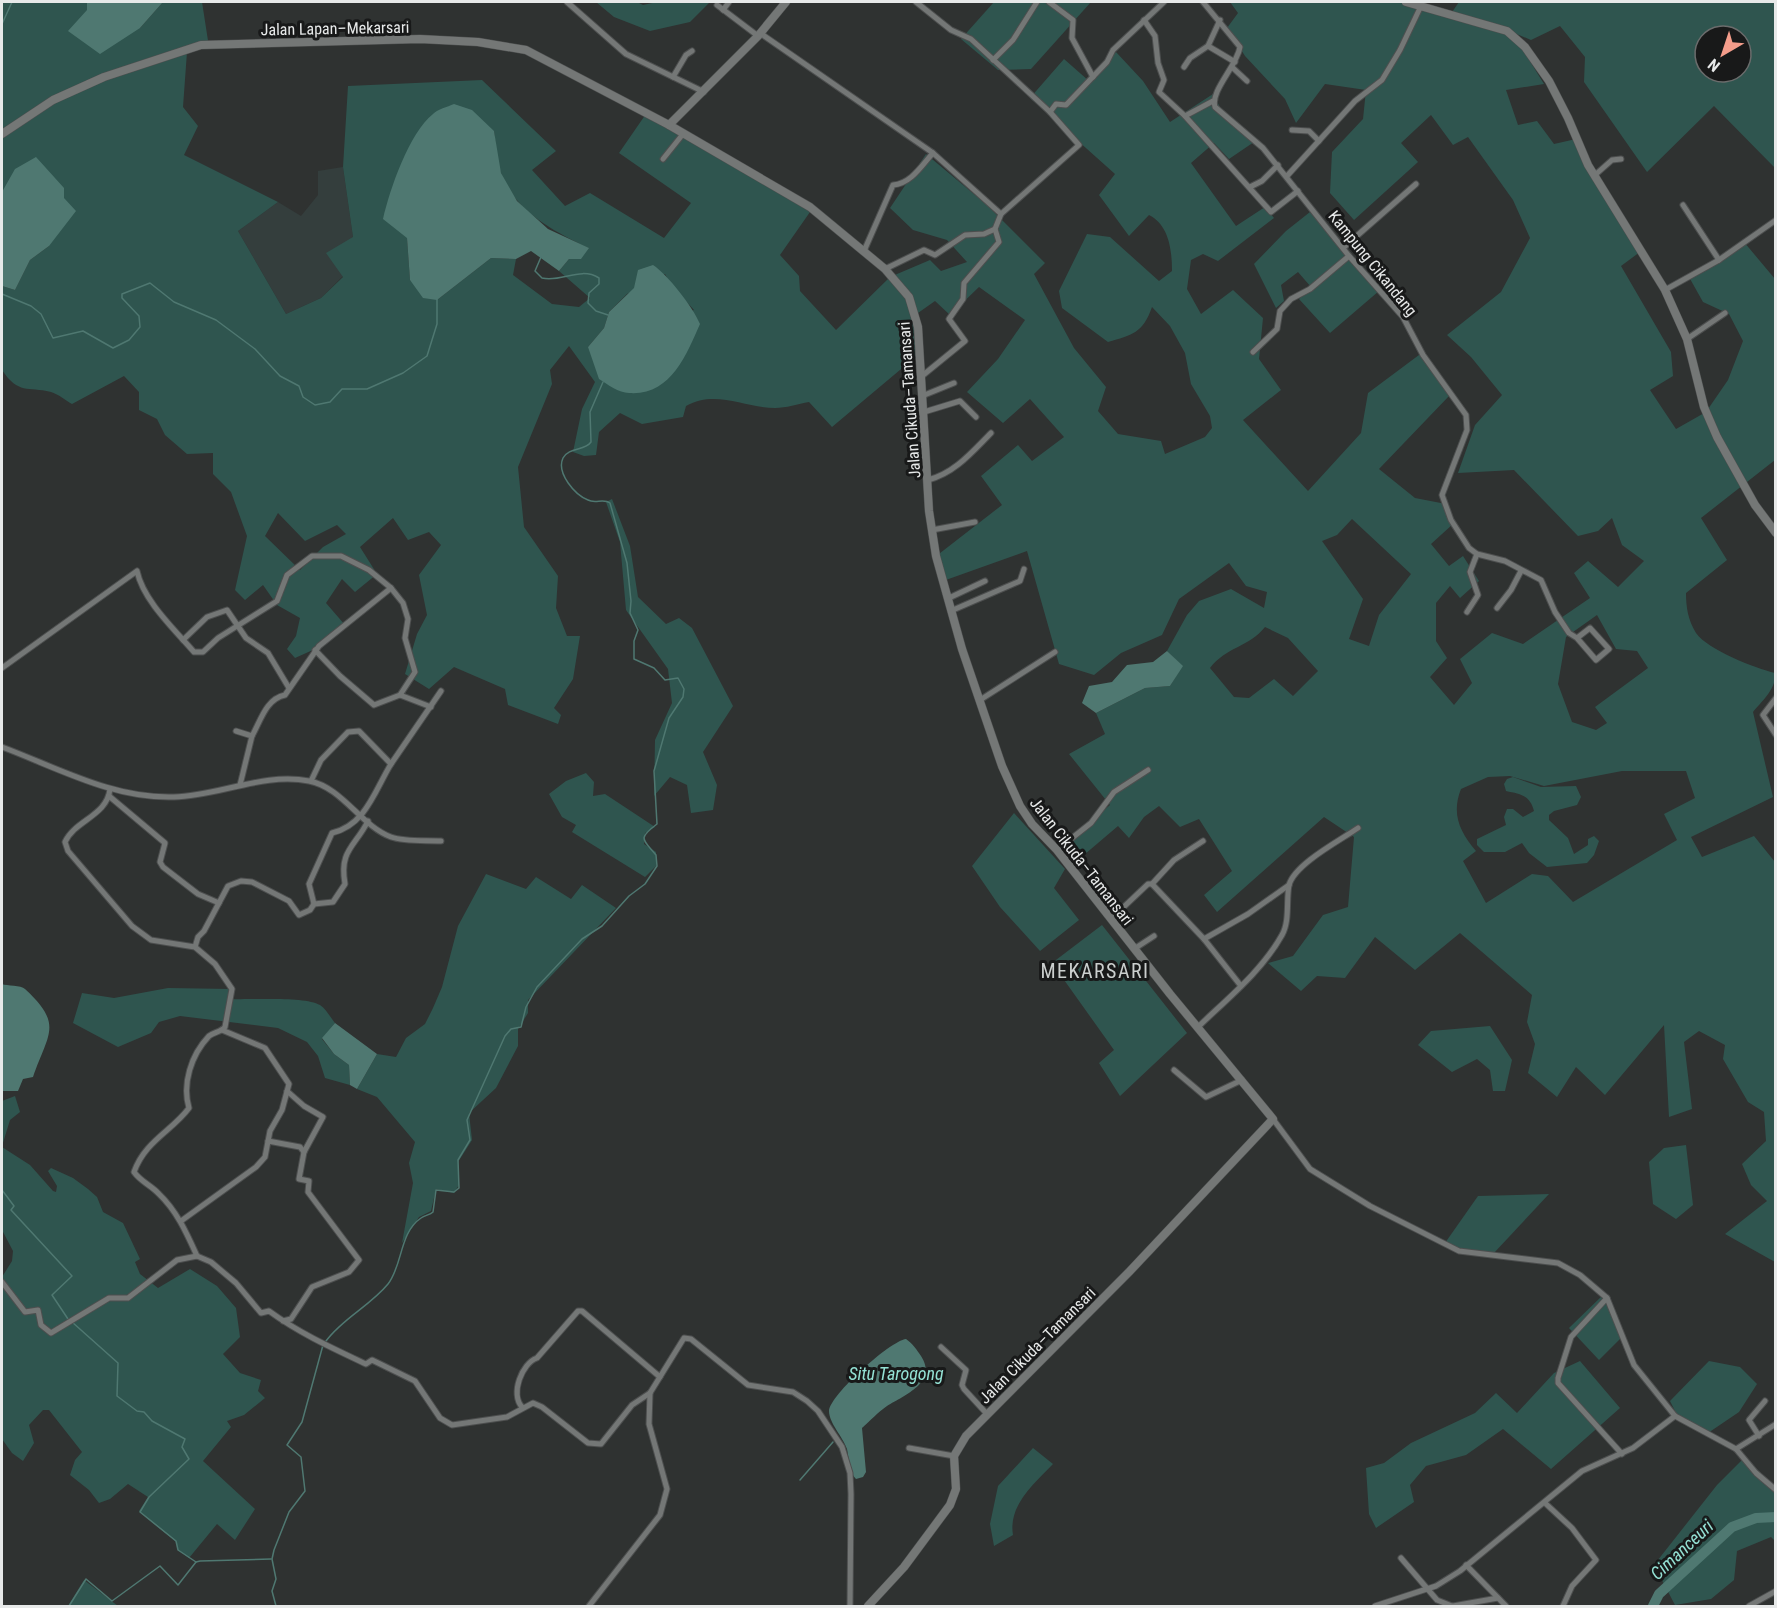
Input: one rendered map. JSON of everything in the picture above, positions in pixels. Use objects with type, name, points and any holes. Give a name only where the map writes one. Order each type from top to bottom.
[{"type":"street","points":[[567,2],[626,54],[704,92]]},
{"type":"street","points":[[723,10],[729,2]]},
{"type":"street","points":[[669,125],[704,92],[786,2]]},
{"type":"street","points":[[916,2],[951,30],[970,39],[1050,112],[1079,145],[1001,213],[995,229],[999,242],[964,283],[963,298],[949,319],[965,341],[922,376]]},
{"type":"street","points":[[993,60],[1013,40],[1037,2]]},
{"type":"street","points":[[1049,2],[1073,20],[1072,38],[1093,77]]},
{"type":"street","points":[[1050,112],[1056,104],[1066,105],[1107,62],[1113,50],[1164,2]]},
{"type":"street","points":[[1185,116],[1213,101],[1234,65],[1240,47],[1203,2]]},
{"type":"street","points":[[1407,2],[1507,31],[1517,38],[1557,95],[1580,150],[1665,290],[1687,339],[1704,407],[1717,437],[1755,505],[1776,533]]},
{"type":"street","points":[[717,5],[933,153],[1001,213]]},
{"type":"street","points":[[1287,176],[1355,101],[1382,80],[1400,50],[1421,6]]},
{"type":"street","points":[[1144,20],[1155,36],[1158,63],[1164,80],[1159,92],[1185,116],[1271,212],[1298,191]]},
{"type":"street","points":[[1184,67],[1190,58],[1208,46],[1220,20]]},
{"type":"street","name":"Jalan Lapan–Mekarsari","points":[[2,134],[53,100],[104,76],[201,45],[420,39],[478,42],[526,50],[669,125]]},
{"type":"street","points":[[1208,46],[1234,65],[1247,81]]},
{"type":"street","points":[[673,77],[686,55],[692,51]]},
{"type":"street","name":"Kampung Cikandang","points":[[1213,101],[1215,107],[1263,148],[1278,165],[1349,256],[1403,317],[1423,355],[1466,415],[1467,430],[1442,495],[1451,520],[1469,548],[1477,554]]},
{"type":"street","name":"Jalan Cikuda–Tamansari","points":[[669,125],[810,207],[885,269],[913,304],[922,376],[932,530],[962,649],[1002,766],[1020,806],[1032,824],[1057,850],[1134,949],[1273,1119],[1129,1272],[966,1436],[954,1456]]},
{"type":"street","points":[[1292,130],[1309,131],[1319,141]]},
{"type":"street","points":[[663,159],[683,134]]},
{"type":"street","points":[[864,251],[893,185],[902,185],[909,180],[933,153]]},
{"type":"street","points":[[1595,175],[1612,160],[1621,159]]},
{"type":"street","points":[[1250,187],[1262,181],[1278,165]]},
{"type":"street","points":[[1343,248],[1416,184]]},
{"type":"street","points":[[1683,205],[1719,260]]},
{"type":"street","points":[[1665,290],[1719,260],[1776,220]]},
{"type":"street","points":[[885,269],[924,250],[935,255],[965,235],[984,234],[995,229]]},
{"type":"street","points":[[1253,352],[1276,329],[1280,311],[1290,299],[1310,289],[1349,256]]},
{"type":"street","points":[[1687,339],[1725,313]]},
{"type":"street","points":[[922,396],[954,383]]},
{"type":"street","points":[[924,412],[960,401],[976,417]]},
{"type":"street","points":[[928,480],[940,477],[963,462],[991,433]]},
{"type":"street","points":[[932,530],[975,522]]},
{"type":"street","points":[[1467,612],[1478,596],[1477,586],[1470,572],[1477,554],[1505,561],[1541,580],[1547,596],[1569,633],[1577,638],[1596,660],[1609,649],[1590,628],[1577,638]]},
{"type":"street","points":[[2,668],[137,571],[140,585],[183,640],[194,652],[203,652],[237,625],[277,601],[288,575],[312,556],[341,556],[369,570],[391,588],[403,603],[408,619],[405,638],[415,672],[400,695]]},
{"type":"street","points":[[953,610],[1020,581],[1024,569]]},
{"type":"street","points":[[1497,608],[1511,590],[1521,571]]},
{"type":"street","points":[[949,598],[985,581]]},
{"type":"street","points":[[240,785],[252,736],[269,702],[275,697],[285,695],[315,650],[391,588]]},
{"type":"street","points":[[183,640],[217,612],[227,610],[246,638],[268,653],[289,688]]},
{"type":"street","points":[[315,650],[340,676],[374,705],[379,701],[400,695],[431,707]]},
{"type":"street","points":[[980,700],[1055,652]]},
{"type":"street","points":[[195,947],[198,936],[204,931],[228,886],[241,881],[252,882],[289,901],[299,915],[310,910],[314,904],[309,884],[325,853],[328,839],[332,833],[348,829],[361,815],[378,792],[391,764],[441,691]]},
{"type":"street","points":[[1776,698],[1763,716],[1776,735]]},
{"type":"street","points":[[311,781],[321,760],[348,732],[354,730],[359,731],[391,764]]},
{"type":"street","points":[[236,731],[252,736]]},
{"type":"street","points":[[2,747],[109,793],[136,796],[195,796],[240,785],[291,779],[311,781],[331,790],[391,837],[441,841]]},
{"type":"street","points":[[1057,850],[1091,823],[1114,792],[1148,770]]},
{"type":"street","points":[[109,793],[165,843],[160,862],[164,867],[198,894],[219,903]]},
{"type":"street","points":[[109,793],[103,807],[69,834],[65,842],[68,851],[132,926],[151,940],[195,947],[215,964],[232,989],[225,1027],[211,1034],[207,1039],[187,1077],[184,1086],[189,1108],[182,1119],[161,1133],[142,1157],[134,1172],[140,1180],[159,1193],[181,1221],[197,1256]]},
{"type":"street","points":[[314,904],[333,902],[345,884],[342,867],[346,855],[368,821]]},
{"type":"street","points":[[1204,939],[1248,914],[1290,884],[1306,861],[1323,854],[1358,828]]},
{"type":"street","points":[[1111,919],[1148,884],[1152,884],[1174,860],[1203,841]]},
{"type":"street","points":[[1152,884],[1204,939],[1241,986]]},
{"type":"street","points":[[1198,1027],[1258,969],[1283,934],[1290,884]]},
{"type":"street","points":[[1134,949],[1154,936]]},
{"type":"street","points":[[181,1221],[256,1167],[265,1157],[270,1131],[282,1110],[289,1084],[265,1048],[222,1030]]},
{"type":"street","points":[[1174,1070],[1206,1097],[1242,1080]]},
{"type":"street","points":[[283,1321],[291,1319],[312,1287],[349,1272],[359,1260],[308,1192],[309,1181],[299,1179],[304,1152],[323,1117],[304,1106],[287,1090]]},
{"type":"street","points":[[1273,1119],[1310,1170],[1370,1206],[1469,1255],[1558,1263],[1580,1275],[1607,1298],[1634,1365],[1676,1416],[1736,1449],[1756,1473],[1776,1490]]},
{"type":"street","points":[[268,1141],[300,1147],[304,1152]]},
{"type":"street","points":[[2,1282],[25,1311],[38,1310],[42,1325],[48,1332],[71,1322],[109,1298],[128,1298],[177,1260],[197,1256],[211,1262],[236,1283],[258,1312],[269,1311],[327,1346],[366,1364],[372,1360],[415,1381],[440,1418],[452,1425],[507,1417],[533,1403],[542,1407],[588,1443],[596,1445],[601,1444],[632,1405],[650,1393],[686,1337],[748,1384],[793,1392],[818,1411],[842,1447],[850,1473],[850,1606]]},
{"type":"street","points":[[1607,1298],[1571,1337],[1558,1383],[1622,1454]]},
{"type":"street","points":[[522,1407],[519,1404],[518,1392],[524,1367],[537,1358],[578,1311],[582,1311],[660,1377]]},
{"type":"street","points":[[941,1347],[966,1370],[962,1385],[987,1414]]},
{"type":"street","points":[[589,1606],[660,1515],[667,1489],[649,1424],[650,1393]]},
{"type":"street","points":[[1759,1436],[1749,1420],[1764,1401]]},
{"type":"street","points":[[1375,1606],[1430,1589],[1466,1565],[1582,1471],[1622,1454],[1676,1416]]},
{"type":"street","points":[[1736,1449],[1776,1424]]},
{"type":"street","points":[[867,1606],[904,1567],[950,1506],[956,1489],[954,1456],[909,1448]]},
{"type":"street","points":[[1545,1503],[1572,1528],[1596,1560],[1572,1586],[1563,1606]]},
{"type":"street","points":[[1401,1558],[1430,1589],[1437,1600],[1453,1606],[1498,1598]]},
{"type":"street","points":[[1466,1565],[1506,1606]]},
{"type":"street","points":[[1749,1606],[1776,1591]]},
{"type":"shaded area","points":[[2,2],[87,2],[87,10],[140,28],[163,2],[202,2],[209,47],[187,52],[183,107],[198,126],[184,155],[278,202],[238,231],[286,314],[321,298],[343,277],[326,253],[353,237],[343,167],[348,86],[482,80],[556,151],[532,170],[565,206],[590,193],[664,238],[691,203],[619,153],[648,111],[775,186],[810,212],[780,255],[799,276],[800,291],[836,330],[890,277],[930,260],[941,271],[967,262],[947,240],[913,230],[890,208],[926,154],[987,205],[1045,263],[1034,274],[1074,348],[1106,387],[1098,411],[1118,434],[1161,441],[1165,454],[1205,437],[1212,428],[1210,416],[1191,384],[1185,353],[1170,326],[1152,307],[1149,316],[1136,332],[1108,342],[1062,308],[1059,291],[1087,234],[1110,237],[1159,281],[1172,271],[1168,239],[1161,225],[1149,215],[1129,236],[1099,195],[1115,174],[1030,98],[1064,59],[1089,81],[1116,52],[1143,81],[1170,122],[1213,94],[1228,122],[1254,142],[1229,159],[1214,143],[1191,163],[1236,226],[1265,207],[1274,218],[1218,261],[1203,254],[1191,260],[1187,289],[1201,314],[1233,290],[1263,318],[1259,359],[1281,390],[1243,420],[1308,491],[1361,433],[1368,393],[1423,352],[1450,395],[1379,469],[1415,498],[1446,504],[1453,524],[1431,544],[1449,566],[1463,556],[1479,581],[1460,598],[1450,586],[1436,603],[1436,641],[1447,658],[1430,677],[1454,705],[1472,683],[1460,659],[1492,633],[1523,644],[1590,598],[1574,573],[1588,561],[1618,587],[1644,561],[1622,545],[1612,518],[1598,531],[1578,536],[1514,470],[1458,473],[1475,425],[1502,395],[1471,357],[1447,335],[1501,292],[1530,238],[1513,200],[1468,137],[1453,145],[1431,115],[1401,143],[1418,162],[1354,220],[1330,193],[1332,152],[1363,119],[1366,90],[1325,84],[1296,123],[1285,99],[1245,56],[1227,28],[1238,13],[1230,2],[1412,2],[1450,15],[1459,2],[1775,2],[1775,168],[1714,106],[1647,172],[1584,82],[1585,57],[1560,26],[1531,40],[1512,32],[1544,84],[1506,90],[1518,125],[1537,121],[1554,144],[1576,139],[1644,249],[1621,266],[1671,352],[1673,376],[1650,390],[1676,429],[1706,412],[1728,380],[1743,341],[1729,314],[1703,302],[1689,277],[1744,242],[1775,279],[1775,460],[1701,518],[1727,560],[1686,593],[1689,618],[1696,633],[1702,639],[1732,658],[1775,673],[1774,684],[1753,712],[1773,797],[1691,837],[1702,857],[1754,836],[1775,862],[1775,1262],[1725,1234],[1767,1201],[1751,1185],[1742,1164],[1766,1141],[1764,1112],[1748,1102],[1723,1059],[1725,1045],[1699,1031],[1684,1042],[1692,1109],[1669,1117],[1664,1025],[1605,1095],[1576,1067],[1557,1097],[1528,1073],[1535,1044],[1527,1022],[1532,995],[1460,933],[1415,970],[1375,937],[1345,978],[1317,976],[1301,991],[1268,963],[1293,956],[1323,915],[1348,907],[1354,837],[1324,817],[1217,912],[1204,895],[1232,871],[1199,819],[1180,827],[1159,806],[1144,817],[1129,838],[1118,826],[1071,866],[1057,850],[1110,805],[1069,754],[1105,734],[1096,713],[1145,688],[1170,686],[1182,666],[1167,651],[1187,615],[1199,601],[1231,589],[1264,608],[1267,592],[1246,586],[1229,563],[1179,599],[1162,635],[1121,653],[1094,675],[1059,664],[1027,551],[943,581],[935,557],[1002,505],[981,476],[1018,445],[1032,461],[1064,437],[1030,399],[1003,423],[967,392],[998,359],[1025,320],[979,287],[950,315],[935,301],[918,313],[919,354],[832,427],[809,402],[775,408],[708,399],[686,406],[683,417],[642,424],[620,413],[599,432],[596,455],[584,456],[573,452],[582,409],[595,382],[569,346],[550,370],[552,384],[518,467],[524,527],[558,576],[556,608],[567,636],[580,636],[573,679],[554,708],[561,715],[558,724],[508,705],[505,689],[454,667],[429,689],[405,674],[417,634],[427,615],[419,575],[441,545],[429,532],[408,540],[393,518],[360,547],[377,574],[355,592],[342,579],[326,603],[345,625],[324,645],[295,658],[287,649],[296,636],[300,618],[277,605],[263,585],[245,600],[235,590],[247,536],[231,492],[213,474],[213,453],[187,454],[165,435],[157,419],[139,410],[139,392],[124,376],[72,404],[51,392],[19,386],[13,383],[2,370],[2,286],[15,290],[30,260],[49,246],[2,192]],"holes":[[[494,131],[499,168],[507,187],[516,199],[537,219],[588,248],[569,259],[559,271],[590,298],[579,307],[552,304],[513,275],[516,259],[491,258],[437,300],[410,280],[407,238]],[[665,274],[671,285],[694,310],[588,347],[604,328],[609,312],[627,294]],[[278,513],[305,541],[337,525],[346,534],[323,547],[300,570],[265,536]],[[1352,519],[1411,574],[1379,615],[1369,646],[1349,639],[1363,599],[1322,541],[1337,535]],[[1597,615],[1616,649],[1637,651],[1648,668],[1595,707],[1607,723],[1596,730],[1572,722],[1558,684],[1566,637]],[[1265,627],[1288,638],[1318,671],[1293,696],[1274,679],[1249,698],[1234,697],[1210,668],[1223,656],[1259,634]],[[1622,771],[1686,771],[1695,798],[1664,814],[1677,840],[1573,902],[1548,876],[1532,874],[1486,903],[1463,861],[1476,851],[1462,830],[1457,815],[1461,789],[1488,777],[1510,776],[1544,786]]]},
{"type":"shaded area","points":[[596,2],[637,2],[643,5],[657,2],[710,2],[690,22],[650,31],[614,17]]},
{"type":"shaded area","points":[[994,2],[1091,2],[1031,69],[998,70],[961,39]]},
{"type":"shaded area","points":[[343,167],[353,237],[343,276],[321,298],[286,314],[238,231],[278,202],[301,216],[318,195],[318,171]]},
{"type":"shaded area","points":[[1310,212],[1379,291],[1330,333],[1299,299],[1311,287],[1298,272],[1281,285],[1284,301],[1276,308],[1254,264],[1286,231]]},
{"type":"shaded area","points":[[612,499],[630,546],[638,597],[666,624],[679,618],[692,628],[733,706],[703,752],[717,785],[713,810],[691,813],[687,785],[670,777],[654,796],[655,740],[672,703],[668,669],[626,610],[620,542],[606,502]]},
{"type":"shaded area","points":[[586,773],[594,782],[593,796],[605,794],[655,827],[645,833],[644,844],[656,852],[656,866],[645,877],[572,832],[576,825],[562,817],[549,794],[566,781]]},
{"type":"shaded area","points":[[1513,777],[1541,787],[1576,786],[1581,797],[1577,805],[1554,811],[1549,815],[1549,820],[1568,838],[1574,854],[1588,845],[1588,839],[1594,836],[1599,841],[1594,855],[1587,863],[1547,867],[1529,853],[1522,843],[1505,852],[1484,852],[1477,845],[1477,839],[1506,825],[1504,817],[1507,809],[1513,809],[1523,817],[1534,811],[1527,798],[1506,791],[1504,784],[1507,779]]},
{"type":"shaded area","points":[[1014,813],[1065,869],[1054,888],[1079,920],[1040,951],[1000,907],[972,866]]},
{"type":"shaded area","points":[[486,874],[526,889],[536,877],[571,899],[582,885],[616,908],[528,1000],[528,1013],[518,1029],[518,1046],[496,1088],[469,1113],[472,1140],[458,1162],[459,1185],[454,1193],[436,1189],[431,1211],[419,1217],[402,1243],[413,1183],[409,1163],[415,1142],[377,1097],[357,1089],[377,1054],[396,1057],[406,1038],[425,1024],[442,987],[458,926]]},
{"type":"shaded area","points":[[1102,925],[1187,1033],[1120,1096],[1099,1063],[1114,1050],[1052,963]]},
{"type":"shaded area","points":[[168,988],[231,989],[231,999],[290,999],[320,1005],[335,1023],[322,1039],[334,1054],[349,1065],[350,1085],[325,1078],[318,1056],[307,1042],[278,1028],[180,1016],[159,1022],[151,1033],[118,1047],[73,1023],[82,993],[114,998]]},
{"type":"shaded area","points":[[1490,1026],[1512,1060],[1505,1091],[1493,1091],[1490,1070],[1477,1059],[1452,1072],[1418,1045],[1431,1031]]},
{"type":"shaded area","points":[[15,1096],[20,1112],[10,1120],[2,1146],[2,1101]]},
{"type":"shaded area","points":[[1686,1145],[1693,1205],[1676,1219],[1653,1204],[1649,1162],[1664,1148]]},
{"type":"shaded area","points":[[2,1147],[30,1165],[53,1191],[56,1192],[57,1186],[48,1171],[51,1168],[73,1178],[97,1197],[103,1212],[123,1223],[140,1259],[135,1262],[140,1274],[158,1288],[190,1269],[217,1286],[236,1308],[240,1337],[223,1354],[240,1373],[261,1380],[258,1391],[265,1398],[244,1415],[227,1421],[231,1427],[203,1461],[255,1509],[235,1540],[217,1524],[189,1558],[178,1550],[176,1542],[139,1511],[148,1497],[128,1484],[110,1499],[99,1503],[89,1490],[70,1475],[75,1460],[82,1452],[49,1410],[43,1410],[29,1425],[34,1443],[23,1461],[12,1453],[2,1439],[2,1277],[12,1261],[13,1251],[2,1230]]},
{"type":"shaded area","points":[[1549,1194],[1493,1254],[1471,1253],[1445,1243],[1478,1196]]},
{"type":"shaded area","points":[[1603,1295],[1622,1337],[1599,1360],[1569,1328]]},
{"type":"shaded area","points":[[1580,1361],[1620,1408],[1551,1469],[1503,1429],[1466,1455],[1426,1466],[1410,1485],[1414,1502],[1376,1528],[1369,1514],[1366,1468],[1384,1463],[1411,1443],[1475,1413],[1496,1393],[1517,1413],[1554,1373]]},
{"type":"shaded area","points":[[1709,1361],[1740,1367],[1757,1384],[1739,1412],[1708,1433],[1678,1417],[1670,1401]]},
{"type":"shaded area","points":[[1033,1448],[1053,1464],[1018,1505],[1014,1514],[1013,1535],[994,1546],[990,1524],[998,1486]]},
{"type":"shaded area","points":[[1745,1457],[1775,1488],[1775,1541],[1771,1537],[1737,1551],[1734,1580],[1711,1599],[1675,1605],[1654,1565],[1717,1485]]},
{"type":"shaded area","points":[[84,1580],[118,1606],[68,1606]]},
{"type":"water","points":[[87,2],[163,2],[140,28],[100,54],[68,31],[87,10]]},
{"type":"water","points":[[454,104],[472,110],[494,131],[501,173],[517,201],[548,229],[589,248],[581,259],[569,259],[559,271],[531,251],[516,259],[491,258],[437,300],[423,298],[410,280],[407,238],[383,219],[402,162],[416,134],[435,112]]},
{"type":"water","points":[[36,157],[64,188],[64,198],[76,211],[49,246],[30,260],[15,290],[2,286],[2,192],[15,169]]},
{"type":"water","points":[[653,265],[679,292],[700,324],[682,361],[666,381],[643,392],[625,393],[599,379],[588,347],[604,328],[609,312],[634,288],[638,270]]},
{"type":"water","points":[[1167,651],[1183,666],[1170,686],[1145,688],[1096,713],[1082,703],[1089,686],[1112,682],[1127,665],[1153,662]]},
{"type":"water","points":[[2,984],[25,989],[37,1001],[49,1021],[47,1039],[33,1077],[23,1079],[18,1091],[2,1091]]},
{"type":"water","points":[[335,1023],[377,1054],[357,1089],[350,1085],[349,1065],[334,1054],[322,1038]]},
{"type":"water","name":"Situ Tarogong","points":[[906,1339],[921,1356],[925,1365],[925,1373],[917,1387],[884,1408],[862,1428],[866,1472],[863,1477],[856,1479],[851,1469],[847,1449],[831,1420],[829,1411],[839,1393],[862,1370],[887,1349]]},
{"type":"waterway","points":[[2,24],[12,2]]},
{"type":"waterway","points":[[541,257],[535,271],[542,278],[578,274],[599,278],[599,284],[589,293],[588,303],[596,311],[608,315]]},
{"type":"waterway","points":[[2,294],[31,306],[41,314],[53,338],[83,331],[113,348],[129,340],[140,327],[139,316],[122,298],[122,294],[150,283],[174,302],[216,320],[255,349],[280,376],[299,386],[303,397],[315,405],[330,402],[342,389],[367,389],[403,373],[427,356],[437,324],[437,298]]},
{"type":"waterway","points":[[326,1341],[340,1325],[388,1284],[409,1232],[421,1218],[433,1212],[436,1190],[454,1192],[459,1188],[458,1160],[470,1140],[467,1120],[505,1036],[511,1029],[521,1027],[526,1007],[537,987],[582,939],[602,926],[629,896],[645,884],[657,866],[656,855],[645,842],[644,836],[657,824],[654,771],[669,718],[683,697],[684,689],[678,678],[665,680],[654,668],[634,659],[634,641],[638,630],[630,613],[627,563],[610,503],[591,501],[583,497],[568,483],[562,470],[563,458],[566,455],[591,442],[590,412],[603,382]]},
{"type":"waterway","points":[[2,1190],[14,1206],[11,1210],[72,1276],[52,1295],[68,1319]]},
{"type":"waterway","points":[[72,1322],[118,1363],[117,1396],[137,1411],[144,1412],[152,1421],[185,1439],[182,1447],[189,1459],[149,1497],[140,1512],[176,1541],[178,1550],[196,1562]]},
{"type":"waterway","points":[[276,1606],[272,1591],[276,1579],[272,1559],[274,1550],[289,1512],[305,1491],[301,1457],[287,1445],[302,1422],[323,1345]]},
{"type":"waterway","points":[[800,1480],[833,1442]]},
{"type":"waterway","name":"Cimanceuri","points":[[1653,1606],[1659,1594],[1732,1527],[1756,1518],[1776,1517]]},
{"type":"waterway","points":[[69,1606],[86,1579],[112,1601],[160,1566],[178,1585],[196,1562],[271,1559]]},
{"type":"district","name":"MEKARSARI","points":[[1095,971]]}]
